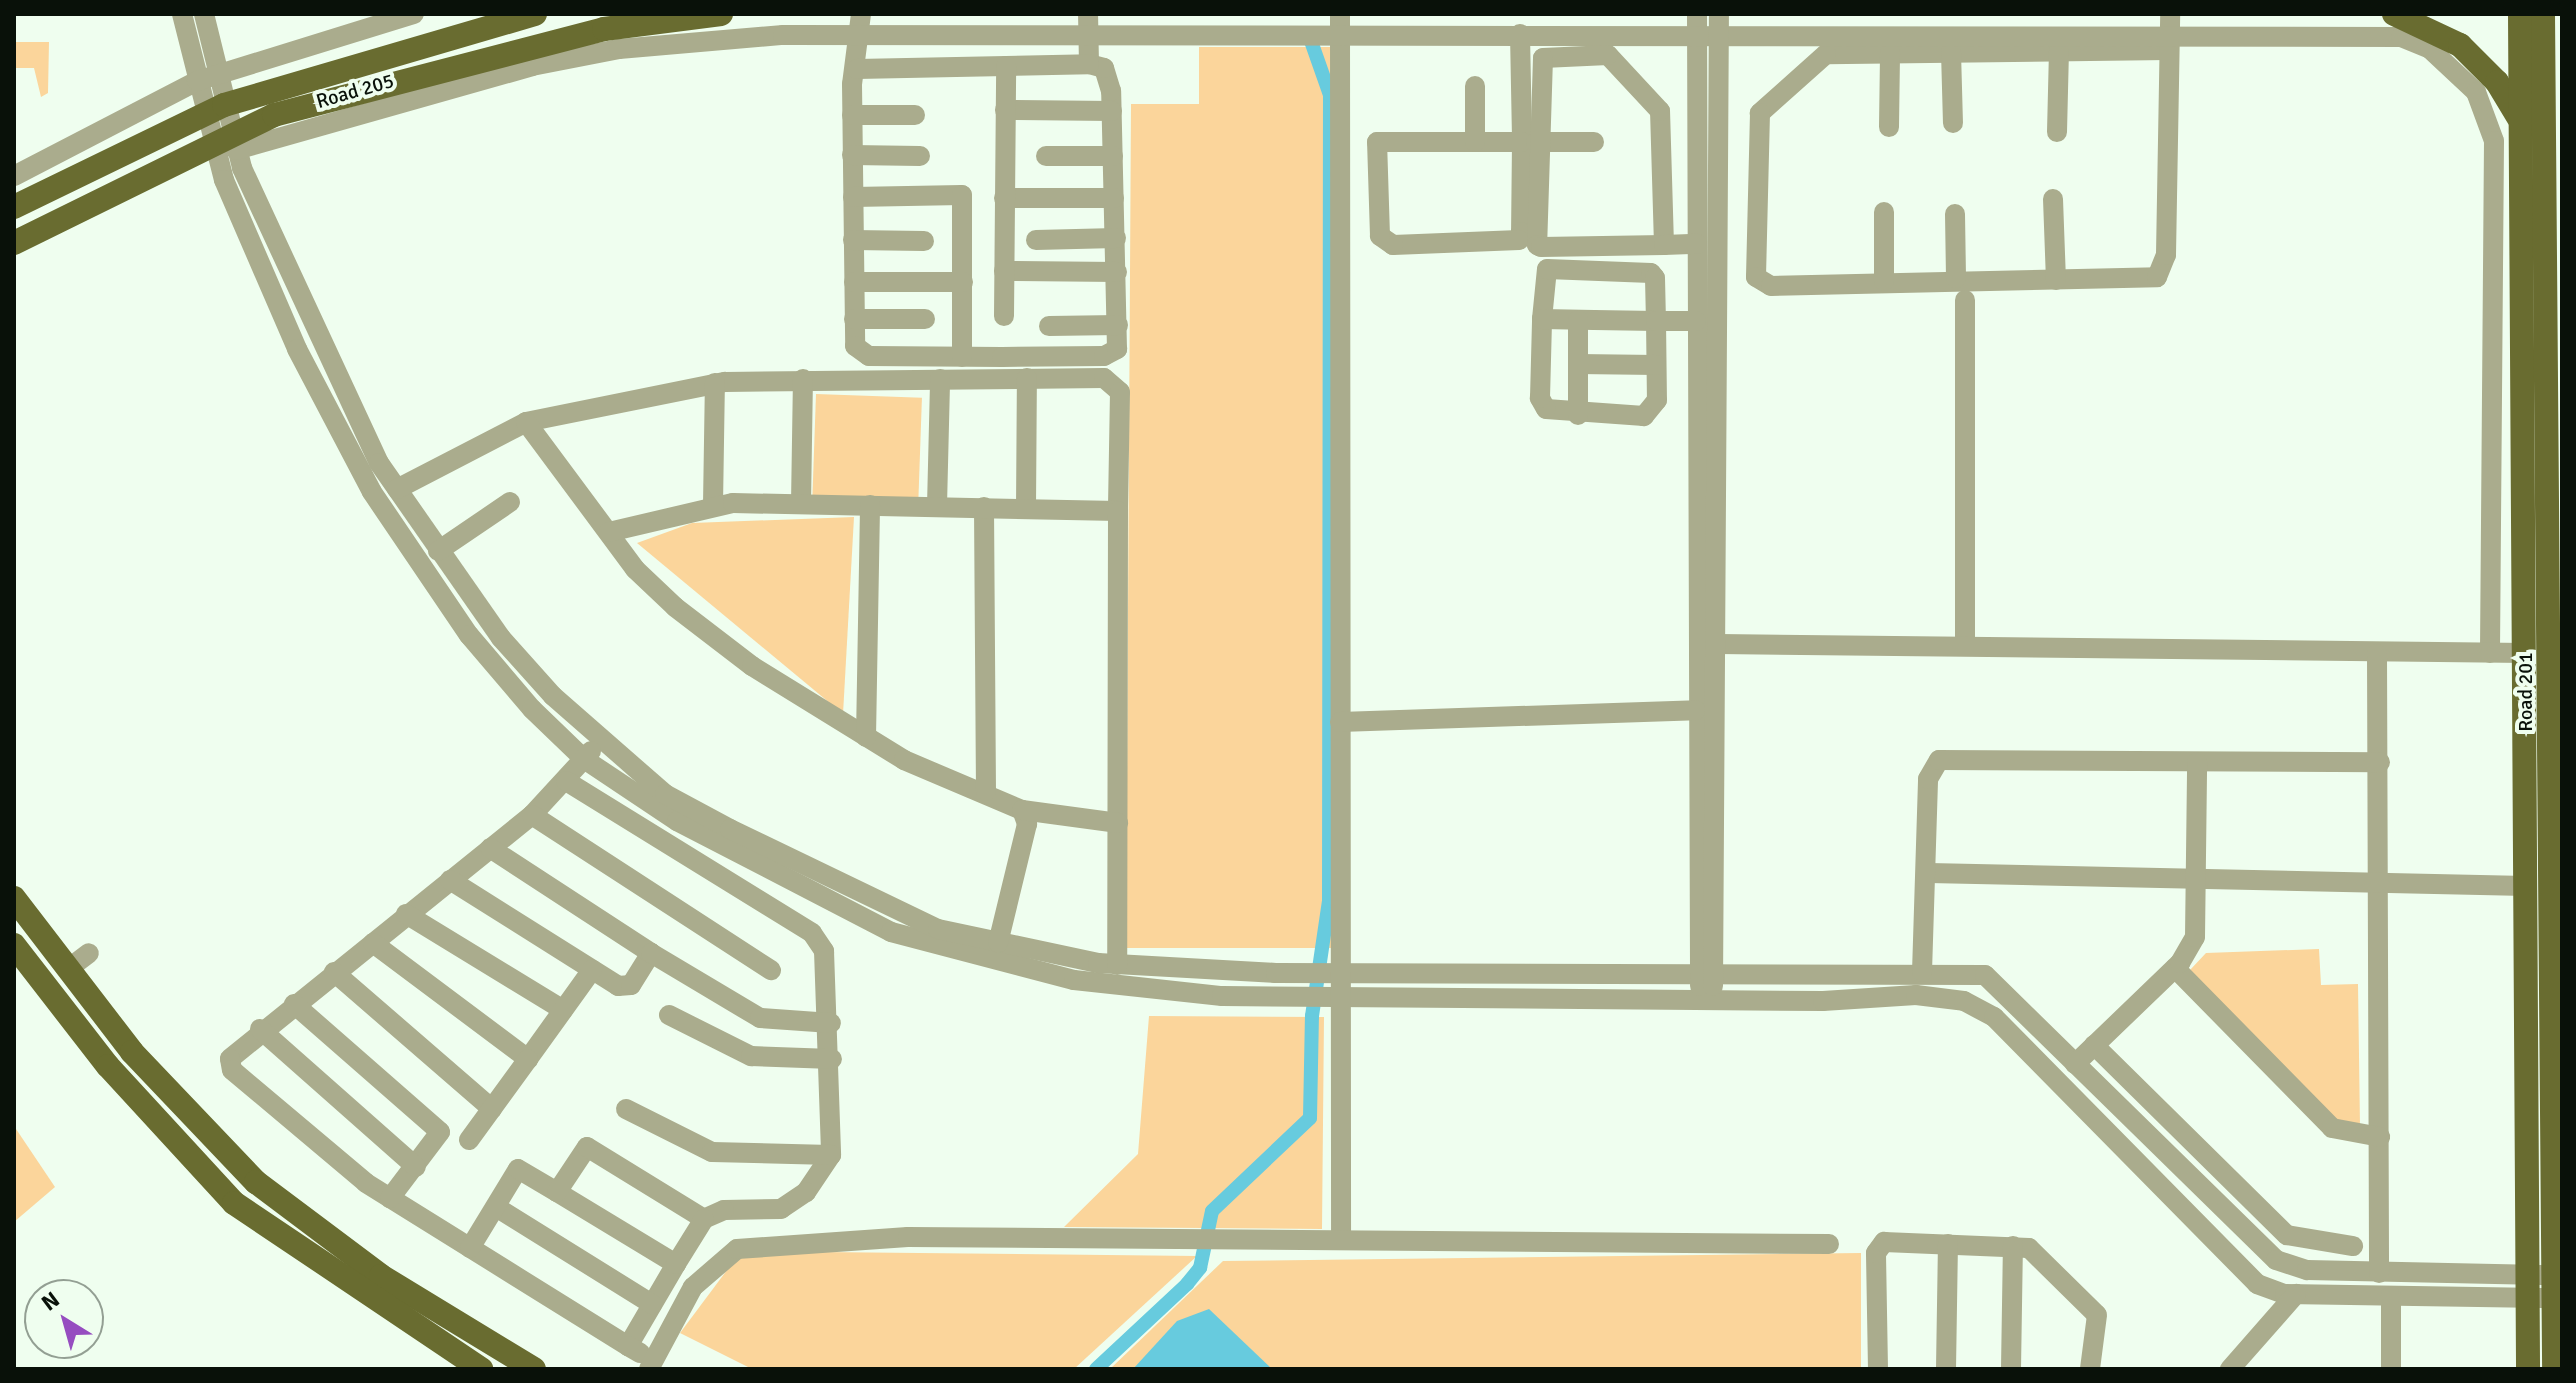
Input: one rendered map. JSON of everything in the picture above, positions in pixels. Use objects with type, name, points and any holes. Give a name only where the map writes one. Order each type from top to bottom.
[{"type":"main road","name":"Road 205","points":[[14,207],[213,109],[535,14]]},
{"type":"main road","name":"Road 205","points":[[14,243],[226,141],[433,69],[604,29],[721,14]]},
{"type":"main road","points":[[2394,14],[2434,29],[2479,61],[2532,124],[2562,87]]},
{"type":"main road","name":"Road 201","points":[[2520,14],[2532,124],[2555,591],[2558,1287],[2554,1369]]},
{"type":"main road","name":"Road 201","points":[[2528,1369],[2525,653],[2532,124],[2543,14]]},
{"type":"main road","points":[[14,898],[132,1052],[256,1182],[381,1276],[534,1369]]},
{"type":"main road","points":[[14,945],[108,1066],[234,1203],[481,1369]]},
{"type":"street","points":[[182,14],[197,81],[213,109],[298,301],[397,489],[501,638],[599,739],[665,794],[730,829],[938,929],[1117,965],[1336,974],[1717,976],[1922,972],[1989,977],[2276,1260],[2300,1270],[2379,1273],[2529,1287]]},
{"type":"street","points":[[204,14],[218,73],[213,109]]},
{"type":"street","points":[[14,176],[197,81],[414,14]]},
{"type":"street","points":[[857,69],[1089,64],[1110,77],[1117,349],[1104,356],[861,354],[854,319],[852,115],[861,14]]},
{"type":"street","points":[[1088,14],[1089,64]]},
{"type":"street","points":[[226,141],[532,66],[619,49],[783,35],[1088,36],[1340,24],[1520,34],[1697,22],[2401,37],[2430,49],[2476,92],[2494,141],[2490,653]]},
{"type":"street","points":[[1697,22],[1695,976],[1707,1000]]},
{"type":"street","points":[[1707,1000],[1717,976],[1719,23]]},
{"type":"street","points":[[1340,24],[1340,722],[1336,974],[1341,1238]]},
{"type":"street","points":[[1756,277],[1760,113],[1826,54],[2059,51],[2169,32]]},
{"type":"street","points":[[1719,277],[1756,277],[1771,286],[1956,278],[2145,281],[2164,267],[2169,32]]},
{"type":"street","points":[[1520,34],[1537,245],[1697,244]]},
{"type":"street","points":[[2057,132],[2059,51]]},
{"type":"street","points":[[1951,52],[1953,123]]},
{"type":"street","points":[[1889,127],[1890,53]]},
{"type":"street","points":[[1377,142],[1377,226],[1385,243],[1504,245],[1521,232],[1539,63],[1608,55],[1663,118],[1664,245]]},
{"type":"street","points":[[1004,316],[1006,66]]},
{"type":"street","points":[[1475,86],[1475,142]]},
{"type":"street","points":[[1005,110],[1112,111]]},
{"type":"street","points":[[852,115],[915,115]]},
{"type":"street","points":[[226,141],[297,349],[372,492],[469,635],[584,759],[677,821],[891,932],[1074,980],[1291,996],[1707,1000],[1916,995],[1980,1008],[2257,1284],[2296,1294],[2391,1296],[2558,1287]]},
{"type":"street","points":[[1340,142],[1594,142]]},
{"type":"street","points":[[852,155],[920,156]]},
{"type":"street","points":[[1046,156],[1113,156]]},
{"type":"street","points":[[853,197],[962,195],[962,357]]},
{"type":"street","points":[[1004,198],[1114,198]]},
{"type":"street","points":[[2053,199],[2056,280]]},
{"type":"street","points":[[1884,212],[1884,281]]},
{"type":"street","points":[[1955,214],[1956,278]]},
{"type":"street","points":[[1036,240],[1116,238]]},
{"type":"street","points":[[853,240],[924,241]]},
{"type":"street","points":[[1551,268],[1647,271],[1655,278],[1656,321],[1657,400],[1648,414],[1550,413],[1540,398],[1544,272],[1551,268]]},
{"type":"street","points":[[1004,271],[1117,272]]},
{"type":"street","points":[[854,282],[963,282]]},
{"type":"street","points":[[1965,300],[1965,646]]},
{"type":"street","points":[[854,319],[925,319]]},
{"type":"street","points":[[1542,319],[1696,321]]},
{"type":"street","points":[[1578,320],[1578,415]]},
{"type":"street","points":[[1049,326],[1118,325]]},
{"type":"street","points":[[1578,364],[1656,365]]},
{"type":"street","points":[[1026,508],[1027,378]]},
{"type":"street","points":[[397,489],[526,422],[715,383],[803,379],[1104,378],[1118,385],[1117,965]]},
{"type":"street","points":[[801,504],[803,379]]},
{"type":"street","points":[[937,506],[940,379]]},
{"type":"street","points":[[713,505],[715,383]]},
{"type":"street","points":[[526,422],[609,532],[675,607],[866,737],[1022,810],[1118,823]]},
{"type":"street","points":[[438,551],[510,502]]},
{"type":"street","points":[[609,532],[713,505],[1118,511]]},
{"type":"street","points":[[866,737],[870,505]]},
{"type":"street","points":[[984,507],[986,791]]},
{"type":"street","points":[[1719,644],[2377,654],[2525,653]]},
{"type":"street","points":[[2377,654],[2382,885],[2379,1273]]},
{"type":"street","points":[[1340,722],[1696,710]]},
{"type":"street","points":[[599,739],[566,781],[532,815],[373,943],[233,1049],[232,1070],[390,1198],[628,1346],[651,1365],[693,1287],[737,1249],[908,1237],[1188,1243],[1341,1238],[1829,1244]]},
{"type":"street","points":[[1922,972],[1929,873],[1928,779],[1939,760],[2380,762]]},
{"type":"street","points":[[2075,1064],[2175,968],[2195,937],[2201,880],[2197,762]]},
{"type":"street","points":[[566,781],[812,933],[827,963],[832,1059],[831,1155],[806,1192],[781,1209],[724,1210],[704,1219],[628,1346]]},
{"type":"street","points":[[998,943],[1027,824],[1022,810]]},
{"type":"street","points":[[532,815],[771,970]]},
{"type":"street","points":[[490,848],[651,953],[760,1018],[831,1023]]},
{"type":"street","points":[[1929,873],[2526,886]]},
{"type":"street","points":[[450,880],[592,970],[627,987],[651,953]]},
{"type":"street","points":[[406,914],[563,1010]]},
{"type":"street","points":[[373,943],[528,1059]]},
{"type":"street","points":[[68,969],[89,953]]},
{"type":"street","points":[[2175,968],[2332,1128],[2380,1137]]},
{"type":"street","points":[[469,1140],[592,970]]},
{"type":"street","points":[[334,972],[492,1109]]},
{"type":"street","points":[[294,1004],[440,1132],[390,1198]]},
{"type":"street","points":[[669,1015],[751,1056],[832,1059]]},
{"type":"street","points":[[260,1029],[416,1167]]},
{"type":"street","points":[[2094,1045],[2287,1235],[2353,1246]]},
{"type":"street","points":[[626,1109],[712,1152],[831,1155]]},
{"type":"street","points":[[557,1192],[587,1147],[704,1219]]},
{"type":"street","points":[[470,1248],[518,1169],[676,1264]]},
{"type":"street","points":[[496,1207],[652,1304]]},
{"type":"street","points":[[1878,1369],[1876,1248],[1884,1242],[2013,1246],[2031,1250],[2097,1315],[2090,1369]]},
{"type":"street","points":[[1946,1369],[1948,1244]]},
{"type":"street","points":[[2011,1369],[2013,1246]]},
{"type":"street","points":[[2230,1369],[2296,1294]]},
{"type":"street","points":[[2391,1296],[2391,1369]]},
{"type":"shaded area","points":[[14,42],[49,42],[48,93],[41,97],[34,68],[14,68]]},
{"type":"shaded area","points":[[1199,47],[1341,47],[1336,948],[1126,948],[1131,104],[1199,104]]},
{"type":"shaded area","points":[[816,394],[922,398],[918,500],[812,496]]},
{"type":"shaded area","points":[[854,517],[843,714],[637,543],[692,523]]},
{"type":"shaded area","points":[[2319,949],[2321,985],[2358,984],[2360,1126],[2340,1125],[2190,970],[2206,953]]},
{"type":"shaded area","points":[[1149,1016],[1324,1017],[1322,1229],[1064,1227],[1138,1154]]},
{"type":"shaded area","points":[[14,1126],[55,1187],[14,1222]]},
{"type":"shaded area","points":[[820,1252],[1197,1256],[1074,1369],[752,1369],[680,1333],[736,1258]]},
{"type":"shaded area","points":[[1861,1253],[1861,1369],[1110,1369],[1223,1261]]},
{"type":"water","points":[[1209,1309],[1272,1369],[1133,1369],[1177,1321]]},
{"type":"waterway","points":[[1096,1369],[1187,1284],[1200,1268],[1212,1211],[1310,1118],[1312,1016],[1329,901],[1330,95],[1311,41]]}]
